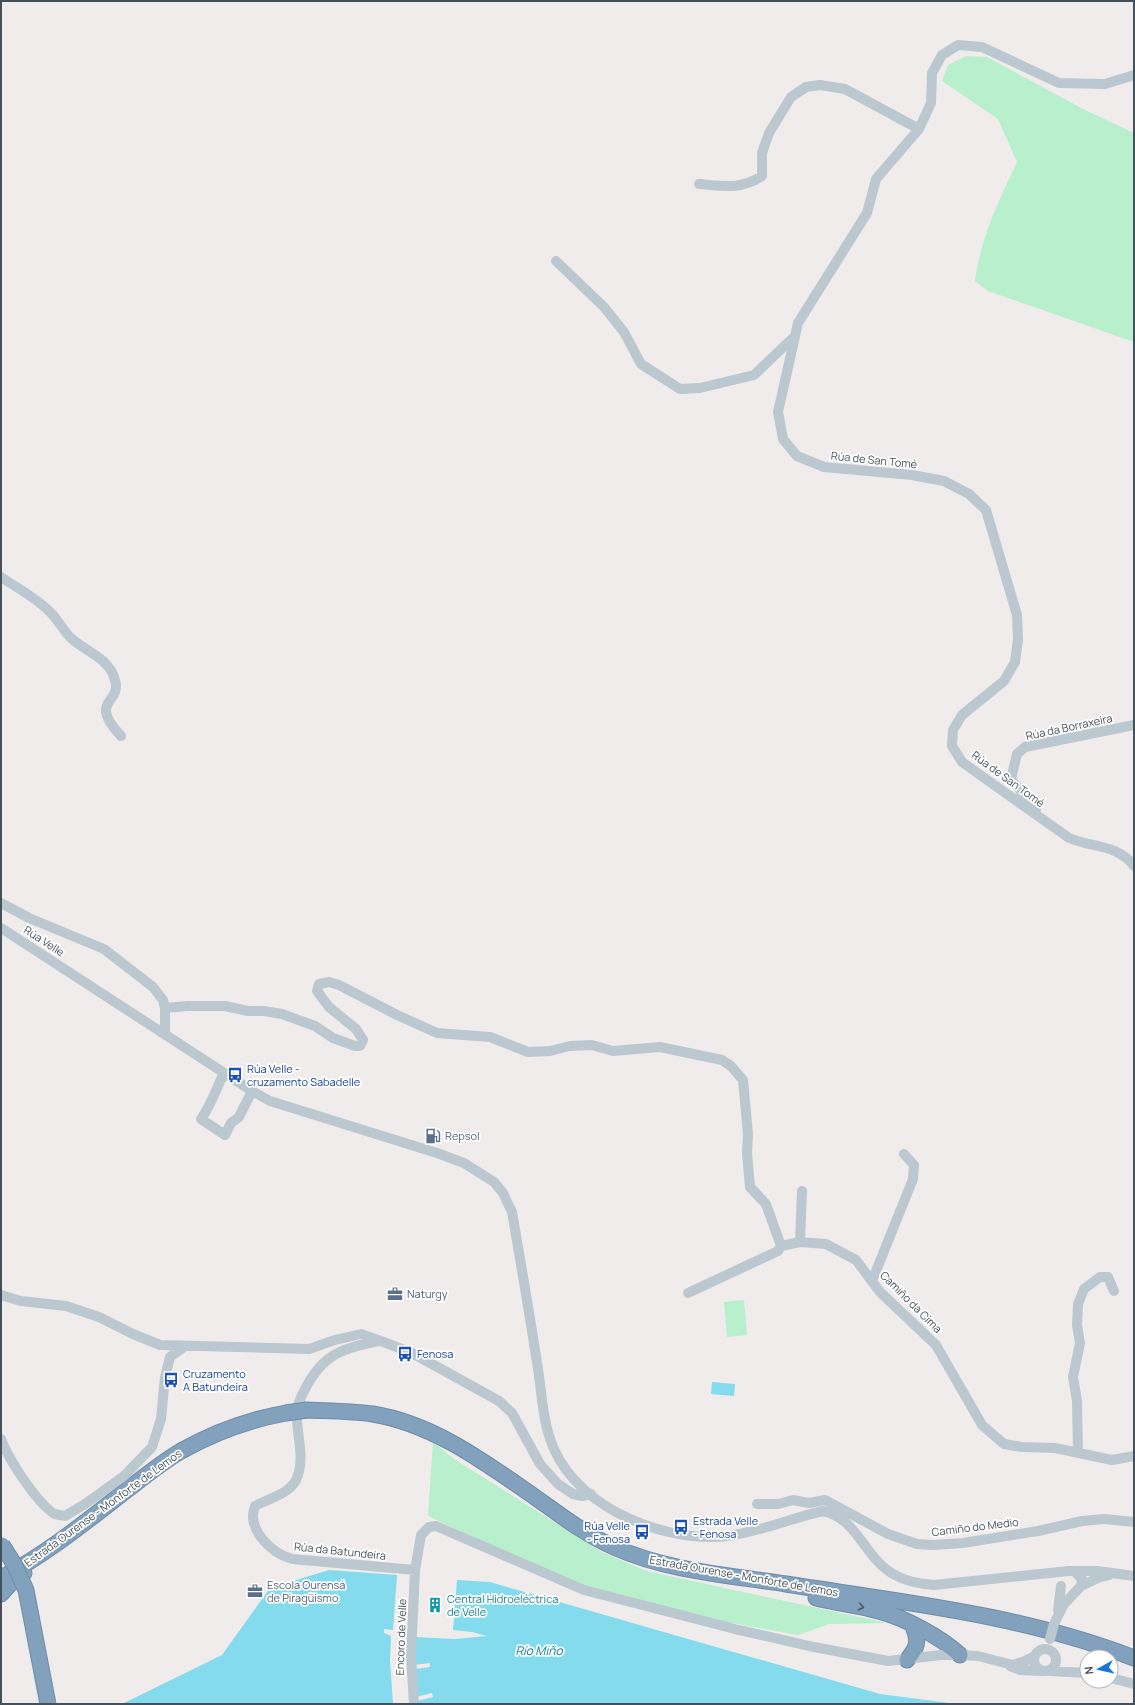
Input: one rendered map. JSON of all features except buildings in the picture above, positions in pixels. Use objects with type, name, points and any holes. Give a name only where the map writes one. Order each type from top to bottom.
[{"type":"highway","name":"Estrada Ourense - Monforte de Lemos","points":[[1,1578],[29,1562],[49,1548],[180,1452],[226,1429],[252,1419],[286,1413],[307,1410],[347,1411],[374,1414],[424,1429],[448,1440],[481,1460],[588,1534],[645,1559],[700,1571],[924,1605],[1024,1625],[1077,1639],[1134,1658]]},
{"type":"highway","points":[[1,1594],[10,1584],[69,1542],[95,1521],[121,1495]]},
{"type":"highway","points":[[1,1545],[14,1564],[26,1590],[48,1704]]},
{"type":"highway","points":[[1,1571],[49,1548]]},
{"type":"highway","points":[[700,1571],[879,1611],[913,1626],[954,1649],[960,1655]]},
{"type":"highway","points":[[906,1660],[915,1649],[918,1642],[913,1626]]},
{"type":"highway","points":[[1077,1639],[1134,1649]]},
{"type":"street","name":"Rúa de San Tomé","points":[[1134,76],[1105,84],[1059,83],[982,47],[958,45],[942,54],[932,73],[931,103],[920,129],[876,179],[867,212],[798,323],[778,412],[783,439],[797,456],[824,466],[912,475],[944,481],[969,494],[986,510],[1018,615],[1018,639],[1015,662],[1004,681],[962,715],[953,730],[952,746],[962,762],[1069,838],[1081,843],[1106,847],[1118,851],[1128,858],[1134,866]]},
{"type":"street","points":[[699,184],[733,187],[749,184],[762,176],[762,153],[769,133],[791,97],[806,86],[820,85],[845,89],[920,129]]},
{"type":"street","points":[[556,261],[604,307],[624,332],[641,364],[680,389],[700,388],[754,375],[795,336]]},
{"type":"street","points":[[1,577],[49,610],[71,638],[108,665],[116,681],[116,690],[105,707],[104,712],[111,726],[120,736]]},
{"type":"street","name":"Rúa da Borraxeira","points":[[1044,820],[1011,779],[1017,754],[1025,747],[1134,725]]},
{"type":"street","points":[[1,903],[50,927],[104,949],[153,987],[163,1000],[165,1008],[165,1034]]},
{"type":"street","name":"Rúa Velle","points":[[1,928],[252,1091],[284,1107],[404,1143],[464,1163],[484,1175],[504,1192],[512,1212],[549,1436],[555,1453],[563,1466],[591,1494],[617,1512],[642,1525],[704,1537],[738,1534],[810,1514],[836,1510]]},
{"type":"street","points":[[165,1008],[188,1006],[225,1006],[248,1011],[264,1011],[282,1014],[315,1026],[333,1038],[354,1046],[360,1046],[363,1040],[360,1033],[329,1007],[317,991],[319,984],[328,982],[339,985],[397,1015],[437,1033],[490,1037],[528,1052],[550,1051],[570,1046],[592,1045],[613,1051],[660,1047],[722,1060],[731,1066],[743,1080],[750,1187],[766,1204],[781,1246]]},
{"type":"street","points":[[224,1073],[213,1094],[211,1104],[201,1119],[225,1135],[231,1123],[239,1117],[252,1091]]},
{"type":"street","points":[[872,1280],[913,1180],[914,1165],[904,1154]]},
{"type":"street","points":[[800,1242],[802,1191]]},
{"type":"street","name":"Camiño da Cima","points":[[688,1293],[778,1251],[781,1246],[800,1242],[826,1244],[856,1260],[880,1292],[936,1345],[982,1425],[1004,1444],[1022,1447],[1055,1448],[1112,1460],[1134,1456]]},
{"type":"street","points":[[1078,1454],[1077,1400],[1073,1377],[1080,1343],[1077,1325],[1078,1304],[1084,1290],[1100,1277],[1108,1277],[1114,1291]]},
{"type":"street","points":[[1,1295],[21,1301],[66,1306],[100,1317],[133,1334],[160,1345],[184,1347],[225,1346],[308,1349],[335,1340],[361,1334],[412,1353],[499,1401],[512,1413],[540,1464],[558,1484],[573,1494],[591,1494]]},
{"type":"street","name":"Rúa da Batundeira","points":[[381,1341],[352,1346],[329,1357],[312,1376],[298,1402],[297,1410],[301,1453],[300,1468],[295,1482],[281,1494],[255,1506],[252,1514],[254,1523],[268,1546],[284,1557],[292,1559],[416,1570]]},
{"type":"street","points":[[1,1439],[6,1453],[37,1496],[54,1513],[65,1516],[124,1476],[152,1447],[161,1419],[165,1377],[170,1357],[184,1347]]},
{"type":"street","name":"Camiño do Medio","points":[[757,1504],[778,1504],[793,1500],[809,1503],[825,1500],[836,1510],[888,1534],[917,1544],[933,1545],[963,1543],[1038,1531],[1082,1521],[1104,1520],[1134,1522]]},
{"type":"street","points":[[836,1510],[850,1525],[883,1567],[895,1575],[907,1580],[934,1584],[1071,1572],[1097,1571],[1112,1574],[1132,1574]]},
{"type":"street","name":"Encoro de Velle","points":[[414,1704],[411,1656],[416,1570],[421,1535],[429,1527],[436,1526],[592,1592],[728,1627],[807,1645],[888,1661],[906,1660]]},
{"type":"street","points":[[1045,1671],[1034,1663],[1038,1653],[1050,1639],[1060,1602],[1060,1584],[1062,1576],[1071,1572]]},
{"type":"street","points":[[1054,1624],[1064,1604],[1078,1589],[1082,1579],[1071,1572]]},
{"type":"street","points":[[1039,1575],[1050,1577],[1060,1584],[1068,1593],[1100,1577],[1112,1574]]},
{"type":"street","points":[[1045,1671],[1055,1667],[1055,1656],[1050,1639]]},
{"type":"street","points":[[1002,1663],[1020,1663],[1047,1649],[1055,1656],[1079,1670]]},
{"type":"street","points":[[906,1660],[941,1655],[978,1656],[1020,1670],[1079,1673]]},
{"type":"street","points":[[1119,1680],[1134,1684]]},
{"type":"green space","points":[[966,56],[987,57],[1083,109],[1134,133],[1134,342],[988,291],[975,281],[981,249],[991,220],[1017,162],[998,119],[942,81],[948,65]]},
{"type":"green space","points":[[744,1300],[747,1335],[727,1337],[724,1302]]},
{"type":"green space","points":[[433,1442],[454,1459],[600,1551],[646,1571],[887,1623],[829,1624],[798,1635],[654,1609],[592,1592],[428,1516]]},
{"type":"water","points":[[712,1382],[735,1384],[734,1396],[711,1394]]},
{"type":"water","points":[[329,1570],[397,1575],[393,1630],[384,1629],[384,1633],[391,1636],[390,1660],[393,1704],[122,1704],[222,1655],[270,1588]]},
{"type":"water","name":"Río Miño","points":[[457,1580],[490,1582],[880,1694],[957,1704],[417,1704],[417,1701],[433,1697],[432,1693],[416,1697],[415,1669],[430,1667],[430,1663],[414,1665],[416,1637],[455,1639],[487,1636],[472,1632],[453,1630]]},
{"type":"place","name":"Rúa Velle - cruzamento Sabadelle","points":[[235,1075]]},
{"type":"place","name":"Repsol","points":[[433,1136]]},
{"type":"place","name":"Naturgy","points":[[395,1294]]},
{"type":"place","name":"Fenosa","points":[[405,1354]]},
{"type":"place","name":"Cruzamento A Batundeira","points":[[171,1380]]},
{"type":"place","name":"Estrada Velle - Fenosa","points":[[681,1527]]},
{"type":"place","name":"Rúa Velle - Fenosa","points":[[642,1532]]},
{"type":"place","name":"Escola Ourensá de Piragüismo","points":[[255,1591]]},
{"type":"place","name":"Central Hidroeléctrica de Velle","points":[[435,1605]]}]
